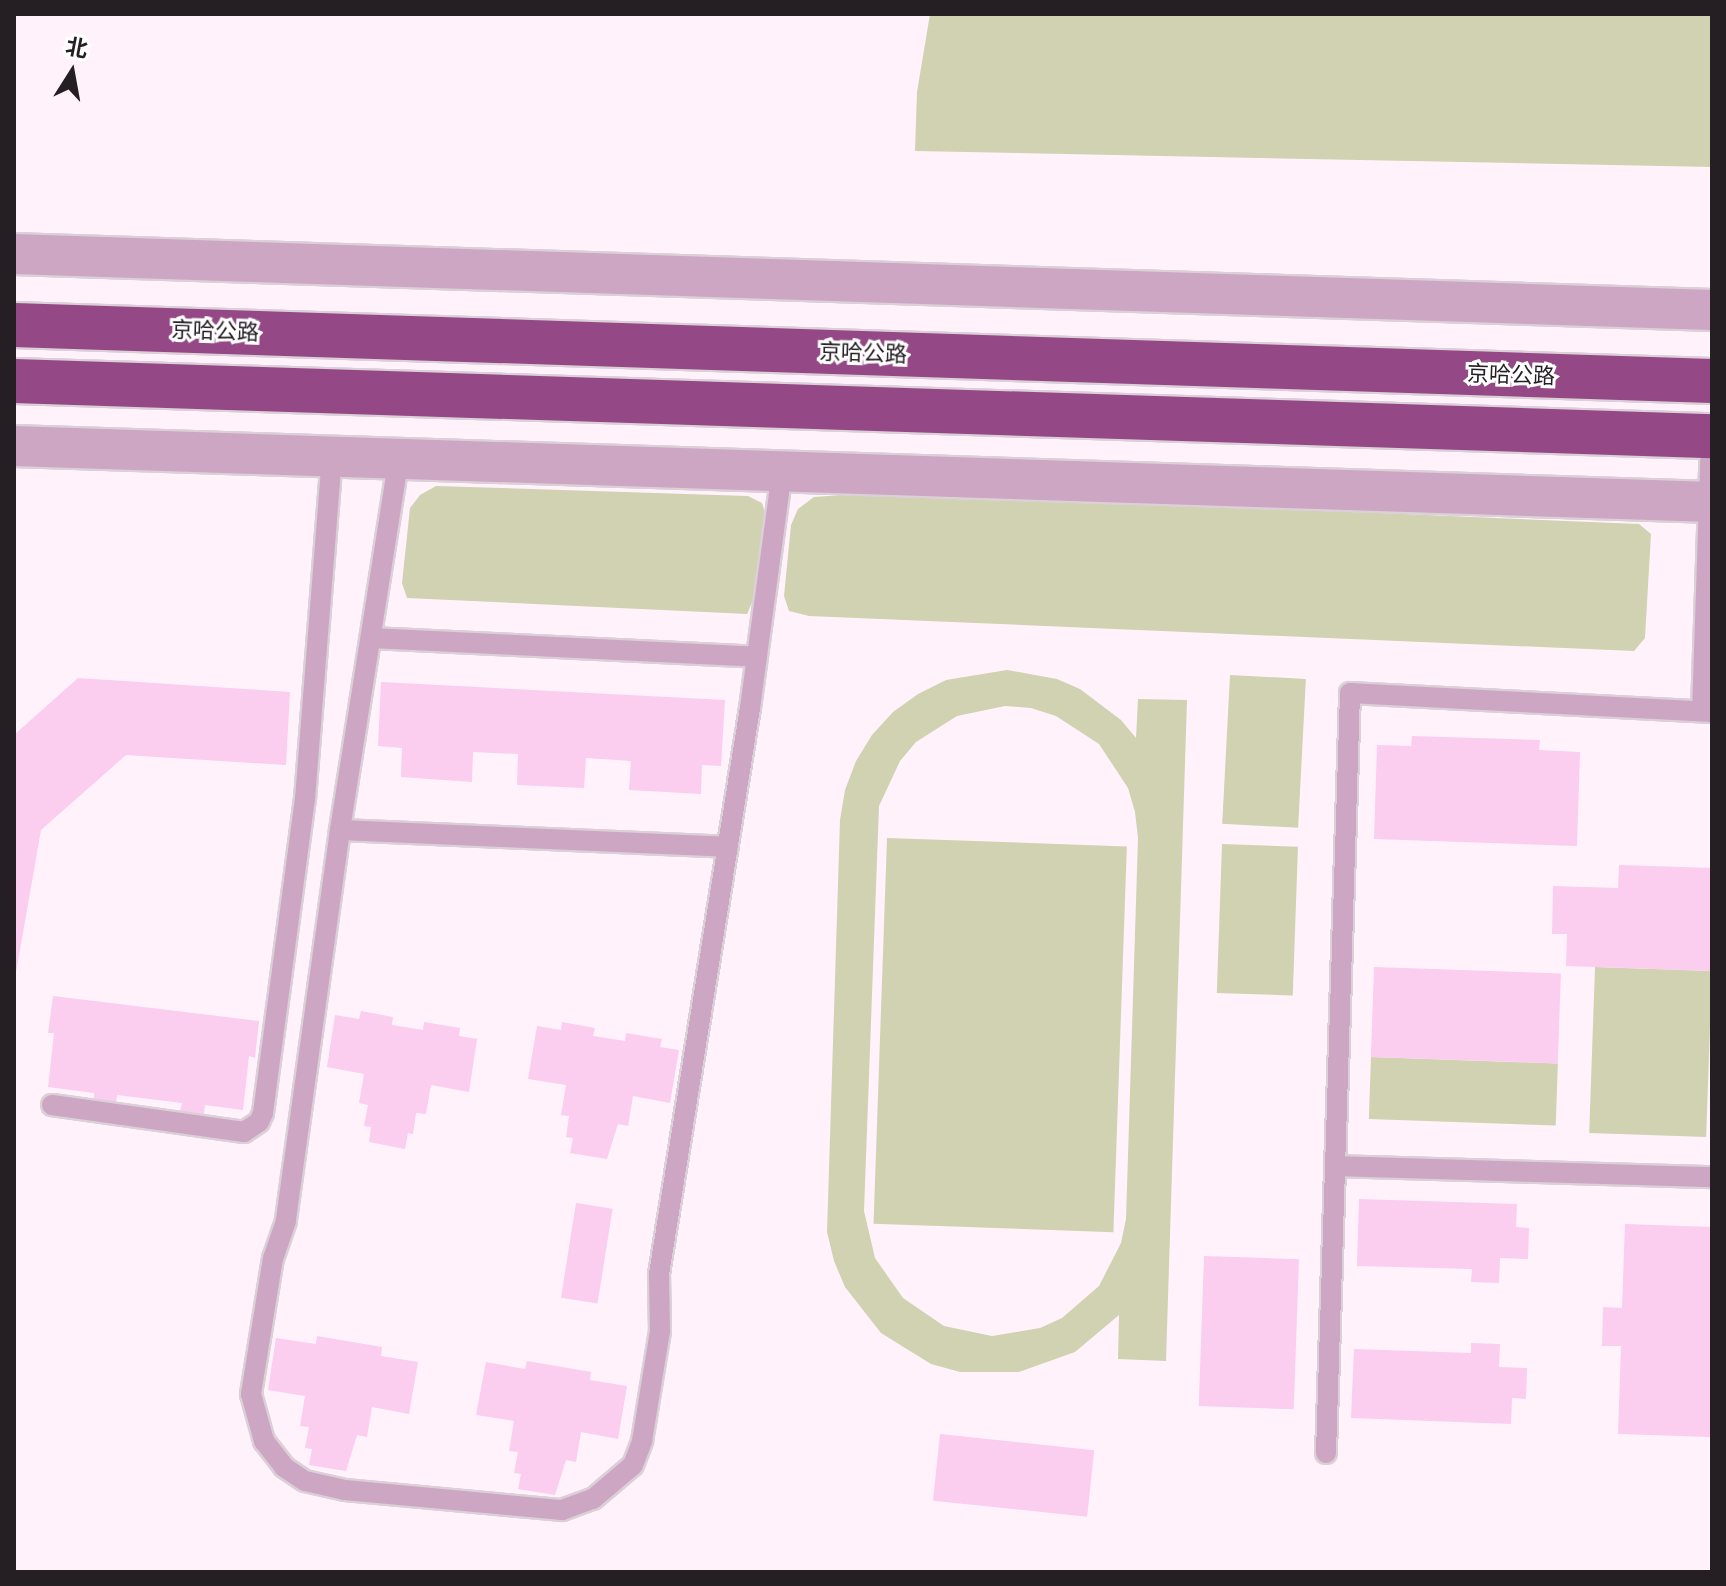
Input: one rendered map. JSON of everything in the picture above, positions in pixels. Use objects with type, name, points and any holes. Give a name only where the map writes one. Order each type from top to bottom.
[{"type":"highway","name":"京哈公路","points":[[14,325],[1712,381]]},
{"type":"highway","points":[[14,381],[1711,436]]},
{"type":"street","points":[[14,254],[1712,310]]},
{"type":"street","points":[[14,446],[332,454],[1710,502]]},
{"type":"lane","points":[[1326,1453],[1350,693],[1707,712],[1711,436]]},
{"type":"lane","points":[[52,1105],[244,1132],[259,1122],[263,1113],[305,799],[332,454]]},
{"type":"lane","points":[[399,457],[340,830],[286,1221],[273,1258],[251,1387],[258,1426],[284,1467],[305,1481],[345,1490],[562,1510],[593,1499],[633,1465],[642,1441],[660,1331],[659,1274],[728,847],[782,470]]},
{"type":"lane","points":[[371,638],[757,657]]},
{"type":"lane","points":[[340,830],[728,847]]},
{"type":"lane","points":[[1335,1166],[1712,1177]]},
{"type":"green space","points":[[930,14],[1712,14],[1712,167],[915,151],[917,92]]},
{"type":"green space","points":[[436,486],[748,496],[762,503],[766,516],[754,598],[747,614],[407,598],[402,583],[410,508],[420,495]]},
{"type":"green space","points":[[884,492],[1639,524],[1651,534],[1645,638],[1634,651],[809,616],[789,611],[784,596],[791,525],[798,509],[814,497]]},
{"type":"green space","points":[[1007,670],[1057,679],[1080,689],[1121,720],[1136,738],[1138,699],[1187,700],[1166,1361],[1118,1359],[1119,1315],[1075,1352],[1019,1372],[960,1372],[931,1364],[881,1333],[845,1287],[834,1261],[827,1232],[840,820],[845,790],[856,761],[872,735],[893,712],[918,694],[946,680]],"holes":[[[1005,706],[1031,708],[1056,716],[1099,744],[1128,788],[1135,812],[1138,838],[1126,1219],[1121,1243],[1099,1286],[1062,1318],[1040,1328],[992,1336],[944,1326],[903,1298],[875,1258],[864,1211],[879,806],[900,761],[916,742],[957,716]]]},
{"type":"green space","points":[[1230,675],[1306,679],[1298,828],[1222,824]]},
{"type":"green space","points":[[887,838],[1127,846],[1113,1232],[874,1224]]},
{"type":"green space","points":[[1222,844],[1298,847],[1293,996],[1217,993]]},
{"type":"green space","points":[[1595,967],[1712,971],[1706,1137],[1589,1133]]},
{"type":"green space","points":[[1371,1057],[1558,1064],[1556,1125],[1369,1119]]},
{"type":"building","points":[[78,678],[290,692],[286,765],[126,755],[41,830],[14,984],[14,735]]},
{"type":"building","points":[[381,682],[725,700],[721,766],[702,765],[701,794],[629,790],[631,761],[586,758],[584,788],[517,785],[518,754],[473,752],[472,782],[401,777],[402,748],[378,746]]},
{"type":"building","points":[[1412,736],[1540,740],[1539,750],[1580,752],[1577,846],[1374,839],[1377,745],[1411,746]]},
{"type":"building","points":[[1619,865],[1712,868],[1712,971],[1566,966],[1567,934],[1552,934],[1553,886],[1618,888]]},
{"type":"building","points":[[1374,967],[1561,974],[1558,1063],[1371,1057]]},
{"type":"building","points":[[53,996],[259,1021],[255,1058],[249,1056],[243,1110],[205,1105],[204,1114],[180,1111],[182,1103],[117,1095],[116,1103],[94,1101],[94,1093],[48,1087],[54,1033],[48,1033]]},
{"type":"building","points":[[361,1011],[393,1017],[392,1025],[423,1030],[424,1022],[460,1028],[459,1036],[477,1039],[469,1092],[431,1085],[426,1114],[416,1113],[413,1134],[408,1133],[405,1149],[369,1142],[371,1127],[364,1126],[368,1105],[359,1103],[364,1074],[327,1067],[335,1015],[359,1019]]},
{"type":"building","points":[[562,1022],[595,1028],[593,1036],[625,1041],[626,1033],[662,1039],[660,1047],[679,1050],[670,1103],[633,1096],[628,1126],[618,1124],[607,1159],[570,1153],[573,1138],[566,1137],[569,1116],[561,1115],[566,1085],[528,1079],[537,1026],[561,1030]]},
{"type":"building","points":[[1359,1199],[1517,1204],[1516,1227],[1529,1228],[1528,1259],[1500,1258],[1499,1283],[1471,1282],[1472,1269],[1357,1266]]},
{"type":"building","points":[[576,1203],[613,1209],[598,1304],[561,1298]]},
{"type":"building","points":[[1625,1224],[1712,1227],[1710,1437],[1618,1434],[1621,1346],[1602,1346],[1603,1307],[1622,1308]]},
{"type":"building","points":[[1204,1256],[1299,1259],[1294,1409],[1199,1406]]},
{"type":"building","points":[[317,1336],[382,1347],[381,1356],[418,1362],[409,1414],[372,1407],[367,1437],[357,1435],[346,1471],[309,1465],[312,1449],[305,1448],[309,1427],[300,1426],[305,1396],[268,1390],[276,1338],[316,1344]]},
{"type":"building","points":[[1471,1343],[1500,1344],[1499,1367],[1527,1368],[1526,1399],[1512,1398],[1511,1424],[1351,1418],[1354,1349],[1471,1353]]},
{"type":"building","points":[[527,1361],[591,1372],[590,1380],[627,1386],[618,1439],[581,1432],[576,1462],[566,1460],[555,1495],[518,1489],[521,1474],[514,1473],[518,1452],[509,1451],[514,1421],[476,1415],[486,1362],[525,1369]]},
{"type":"building","points":[[940,1434],[1094,1450],[1087,1517],[933,1501]]}]
